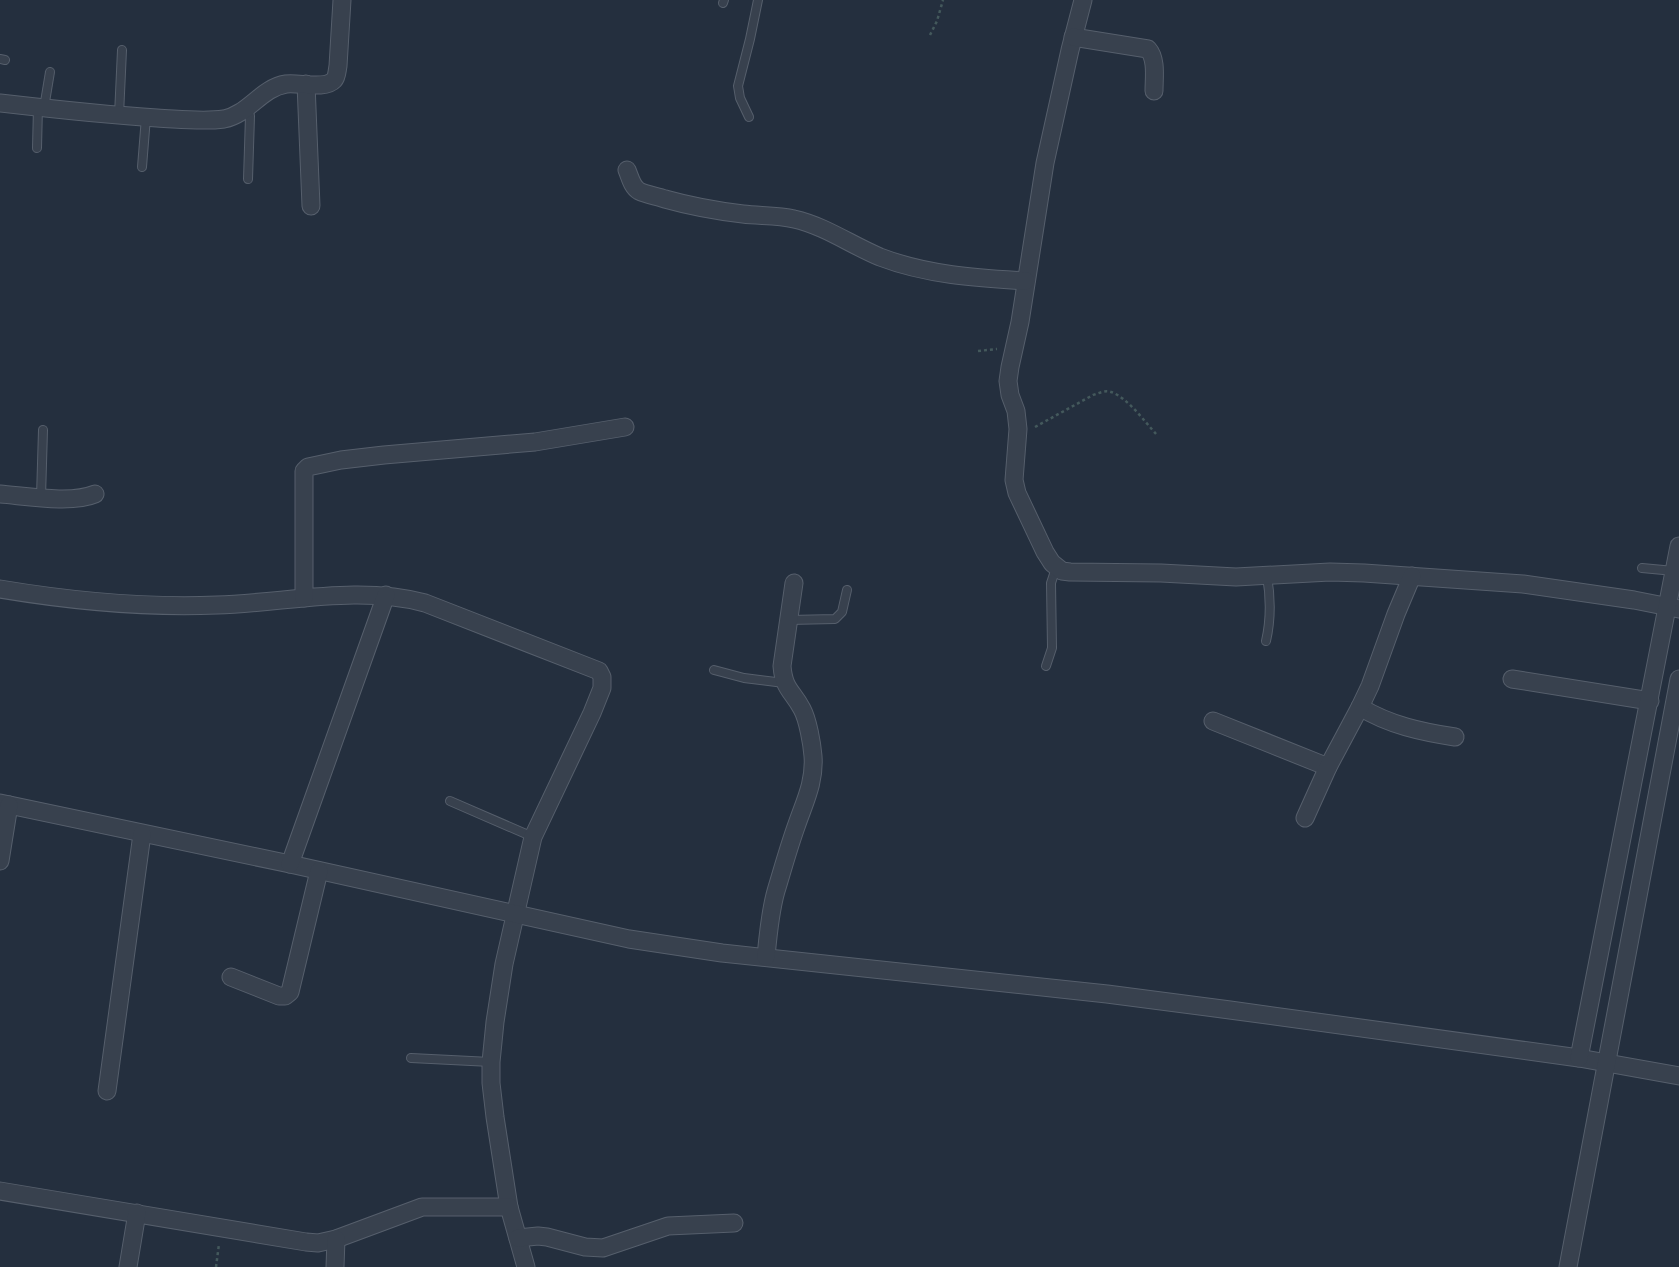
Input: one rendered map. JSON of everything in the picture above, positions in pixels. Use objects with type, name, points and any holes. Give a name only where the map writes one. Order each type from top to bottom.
[{"type":"street","points":[[0,103],[146,117],[206,120],[225,119],[238,115],[271,89],[287,84],[328,84],[334,81],[336,76],[342,0]]},
{"type":"street","points":[[1084,0],[1073,37],[1044,163],[1020,322],[1008,381],[1010,395],[1016,411],[1018,434],[1014,480],[1017,493],[1044,552],[1056,568],[1062,571],[1070,572],[1161,573],[1236,577],[1330,572],[1412,576],[1523,584],[1634,600],[1674,608]]},
{"type":"street","points":[[1073,37],[1148,49],[1151,53],[1153,61],[1154,91]]},
{"type":"street","points":[[306,84],[311,206]]},
{"type":"street","points":[[627,170],[633,184],[638,190],[676,202],[742,214],[792,218],[803,221],[837,235],[880,257],[915,268],[974,278],[1026,281]]},
{"type":"street","points":[[304,598],[304,471],[308,467],[341,460],[384,455],[535,442],[625,427]]},
{"type":"street","points":[[0,494],[87,498],[95,494]]},
{"type":"street","points":[[1568,1267],[1593,1061],[1650,701],[1674,608],[1674,571],[1679,546]]},
{"type":"street","points":[[1305,818],[1328,767],[1370,686],[1396,614],[1412,576]]},
{"type":"street","points":[[766,957],[772,910],[776,892],[797,825],[812,785],[813,774],[813,756],[803,710],[784,683],[782,666],[794,583]]},
{"type":"street","points":[[0,589],[78,601],[188,606],[248,604],[304,598],[386,596],[407,598],[425,603],[539,648],[594,667],[599,671],[603,682],[595,707],[533,837],[504,964],[491,1062],[494,1118],[509,1207],[526,1267]]},
{"type":"street","points":[[290,864],[386,596]]},
{"type":"street","points":[[1512,679],[1650,701]]},
{"type":"street","points":[[1593,1061],[1679,679]]},
{"type":"street","points":[[1360,707],[1382,719],[1406,727],[1455,737]]},
{"type":"street","points":[[1212,721],[1328,767]]},
{"type":"street","points":[[0,861],[5,804],[290,864],[629,939],[722,953],[1107,994],[1230,1010],[1593,1061],[1679,1076]]},
{"type":"street","points":[[107,1091],[142,834]]},
{"type":"street","points":[[231,977],[279,996],[285,996],[290,992],[319,871]]},
{"type":"street","points":[[0,1191],[318,1243],[336,1239],[414,1208],[509,1207]]},
{"type":"street","points":[[128,1267],[137,1213]]},
{"type":"street","points":[[518,1238],[538,1236],[547,1237],[584,1247],[603,1248],[668,1226],[734,1223]]},
{"type":"street","points":[[335,1267],[336,1239]]},
{"type":"lane","points":[[748,117],[740,98],[738,86],[758,0]]},
{"type":"lane","points":[[119,115],[122,50]]},
{"type":"lane","points":[[37,148],[41,108],[50,72]]},
{"type":"lane","points":[[248,108],[250,116],[248,179]]},
{"type":"lane","points":[[142,167],[146,117]]},
{"type":"lane","points":[[41,497],[43,430]]},
{"type":"lane","points":[[1046,666],[1052,648],[1051,583],[1056,568]]},
{"type":"lane","points":[[1642,568],[1674,571]]},
{"type":"lane","points":[[1266,641],[1271,605],[1267,576]]},
{"type":"lane","points":[[789,620],[834,619],[842,612],[847,590]]},
{"type":"lane","points":[[714,670],[744,678],[784,683]]},
{"type":"lane","points":[[450,801],[533,837]]},
{"type":"lane","points":[[410,1058],[491,1062]]},
{"type":"path","points":[[930,34],[937,21],[943,0]]},
{"type":"path","points":[[1018,434],[1034,428],[1086,398],[1102,392],[1112,392],[1127,403],[1156,434]]},
{"type":"path","points":[[216,1267],[221,1228]]}]
